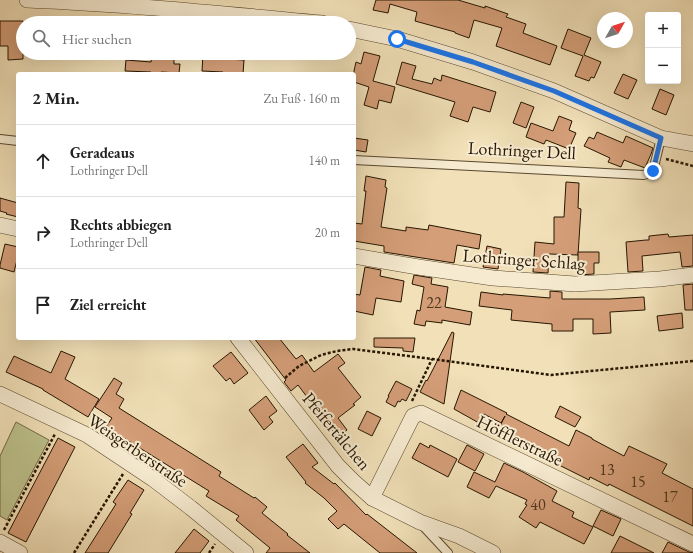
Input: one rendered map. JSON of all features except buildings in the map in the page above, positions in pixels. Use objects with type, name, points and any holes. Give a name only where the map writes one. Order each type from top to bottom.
[{"type":"street","points":[[27,0],[182,10],[247,16]]},
{"type":"street","points":[[356,30],[397,39],[473,62],[554,91],[661,138],[693,144]]},
{"type":"street","points":[[0,225],[16,229]]},
{"type":"street","name":"Lothringer Schlag","points":[[356,256],[493,278],[576,284],[660,279],[693,275]]},
{"type":"street","name":"Pfeifertälchen","points":[[240,340],[338,466],[372,498],[420,522],[459,536],[493,553]]},
{"type":"street","name":"Weisgerberstraße","points":[[0,394],[87,435],[153,479],[246,553]]},
{"type":"street","name":"Höfflerstraße","points":[[372,498],[413,416],[421,413],[693,544]]},
{"type":"street","points":[[2,537],[20,553]]},
{"type":"lane","name":"Lothringer Dell","points":[[356,160],[644,175],[653,171],[661,138]]},
{"type":"lane","points":[[0,139],[16,141]]},
{"type":"lane","points":[[420,522],[448,553]]},
{"type":"path","points":[[656,156],[693,166]]},
{"type":"path","points":[[288,375],[299,366],[321,355],[353,349],[550,375],[693,361]]},
{"type":"path","points":[[413,400],[432,359]]},
{"type":"path","points":[[2,537],[61,423]]},
{"type":"path","points":[[74,553],[129,463]]},
{"type":"green space","points":[[16,422],[49,440],[7,520],[0,516],[0,456]]},
{"type":"route","points":[[397,39],[473,62],[554,91],[661,138],[653,171]]}]
